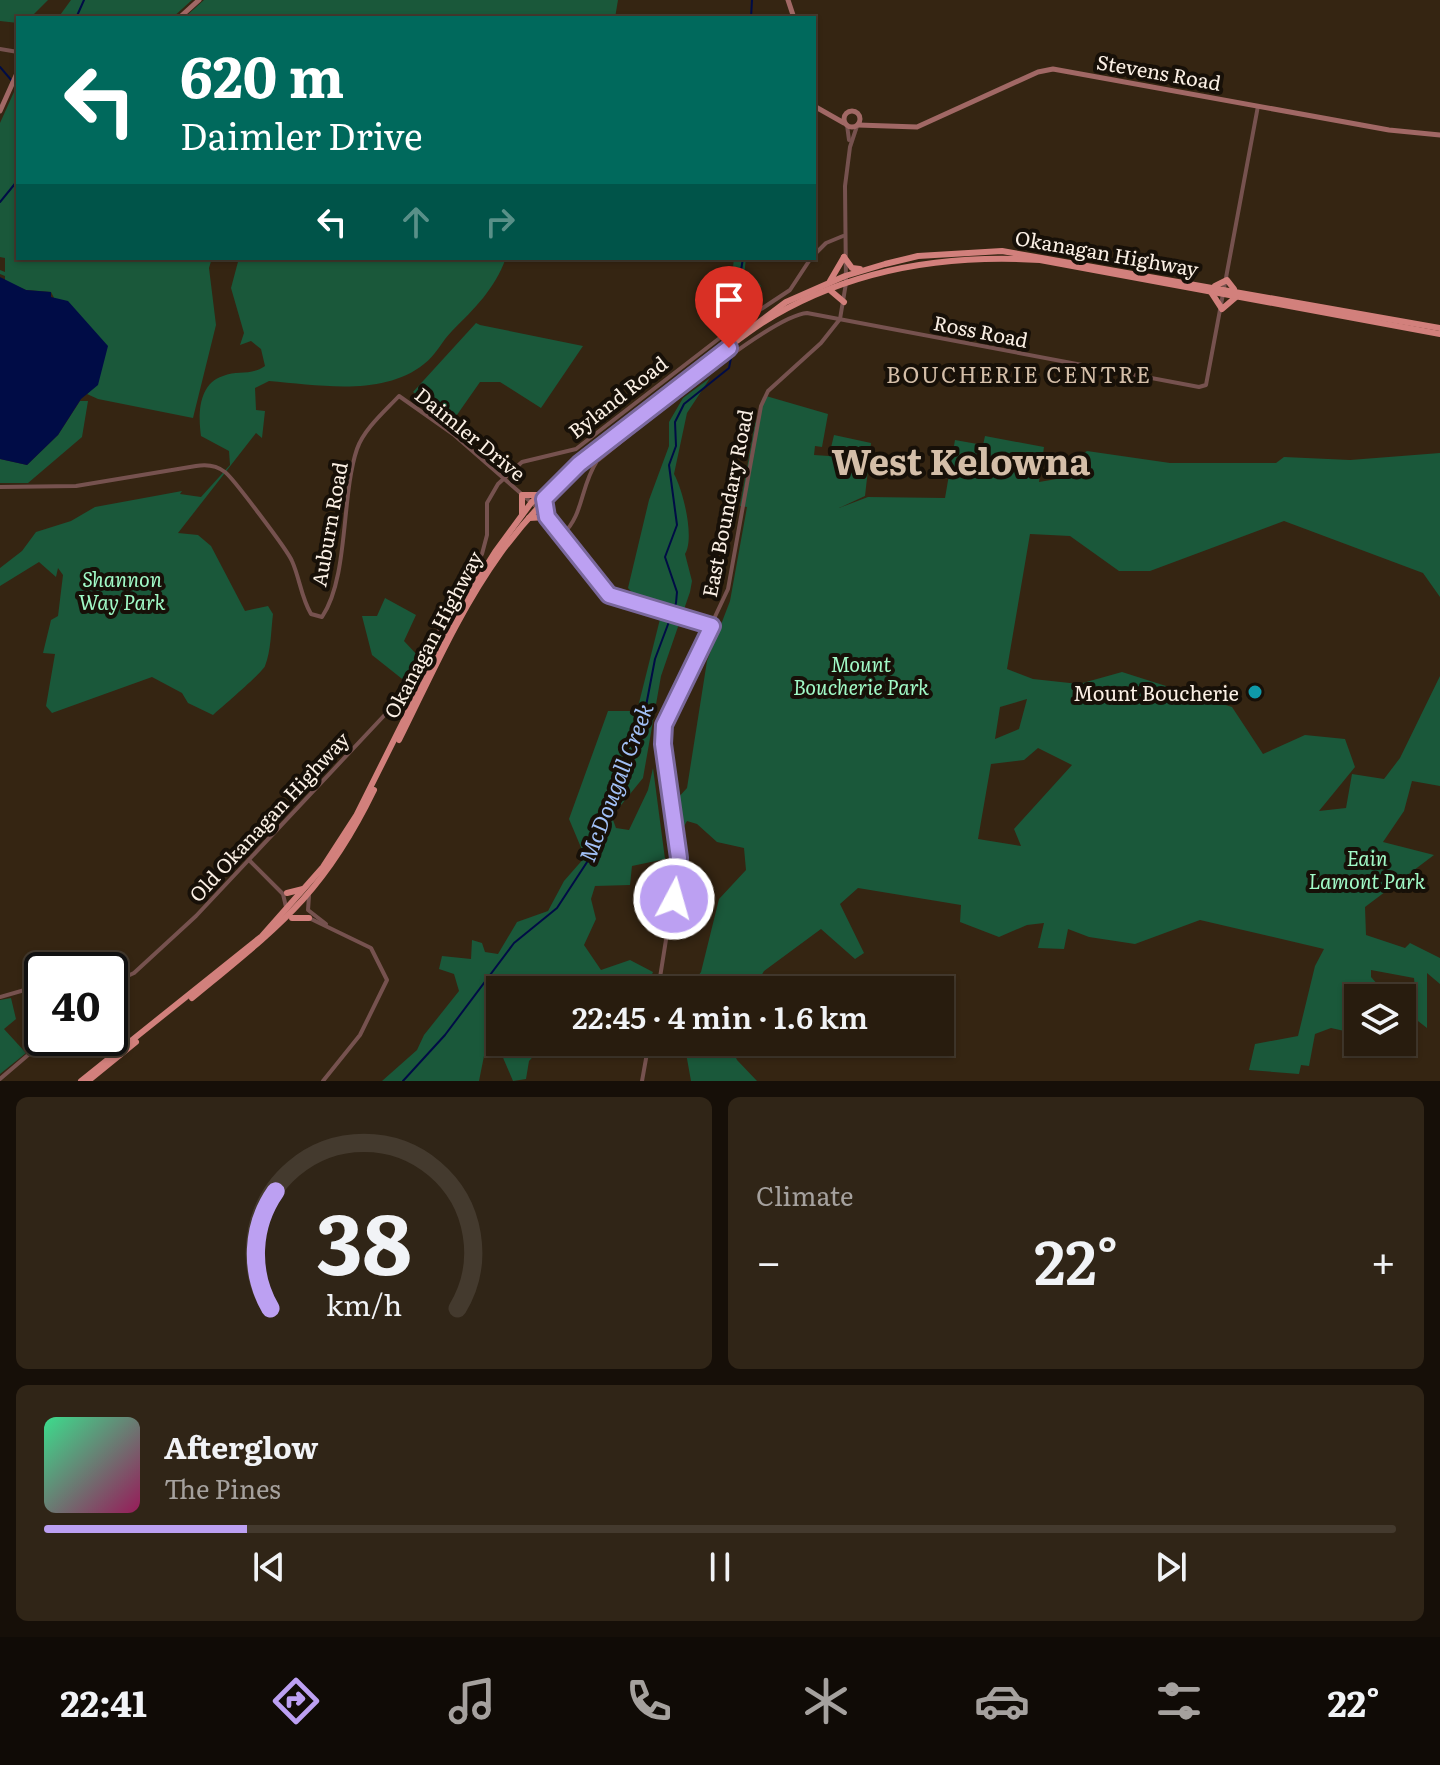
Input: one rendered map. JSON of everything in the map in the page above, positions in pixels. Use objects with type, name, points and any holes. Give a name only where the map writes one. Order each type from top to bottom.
[{"type":"highway","name":"Okanagan Highway","points":[[296,905],[356,816],[460,608],[534,505],[579,464],[760,325],[828,287],[871,268],[918,256],[1002,251],[1440,331]]},
{"type":"highway","points":[[855,280],[844,299],[828,287],[844,257],[852,268],[871,268]]},
{"type":"highway","name":"Okanagan Highway","points":[[845,280],[934,262],[990,257],[1040,260],[1212,289]]},
{"type":"highway","points":[[1227,280],[1236,294],[1222,309],[1212,289],[1227,280]]},
{"type":"highway","points":[[522,495],[543,496],[547,517],[523,519],[522,495]]},
{"type":"highway","name":"Okanagan Highway","points":[[81,1081],[309,896],[345,847],[468,605],[523,519]]},
{"type":"highway","points":[[287,893],[295,894],[310,884]]},
{"type":"highway","points":[[287,893],[309,918]]},
{"type":"highway","points":[[279,927],[296,905]]},
{"type":"highway","points":[[88,1081],[279,927],[295,916],[309,918]]},
{"type":"main road","points":[[181,16],[199,0]]},
{"type":"main road","name":"Stevens Road","points":[[816,107],[846,124],[917,127],[1038,72],[1053,69],[1389,130],[1440,135]]},
{"type":"main road","points":[[0,111],[16,75]]},
{"type":"main road","name":"Stevens Road","points":[[847,113],[854,112],[883,127]]},
{"type":"main road","points":[[829,116],[847,113],[846,124]]},
{"type":"main road","points":[[857,125],[859,117]]},
{"type":"street","name":"Ross Road","points":[[563,534],[576,517],[584,481],[597,461],[731,348],[788,316],[807,313],[1199,387],[1206,385],[1258,106]]},
{"type":"street","points":[[846,124],[850,147]]},
{"type":"street","points":[[840,319],[844,299],[843,236],[850,147],[857,125]]},
{"type":"street","name":"Byland Road","points":[[816,253],[826,243],[843,236]]},
{"type":"street","name":"Byland Road","points":[[504,478],[531,458],[564,454],[576,449],[730,330],[790,290],[810,260]]},
{"type":"street","name":"East Boundary Road","points":[[660,976],[679,858],[663,744],[664,725],[728,589],[756,424],[768,391],[821,343],[840,319]]},
{"type":"street","name":"Daimler Drive","points":[[399,396],[453,434],[547,517],[609,595],[712,626]]},
{"type":"street","name":"Auburn Road","points":[[0,487],[76,486],[200,465],[215,466],[230,476],[292,560],[304,602],[316,617],[322,617],[333,591],[359,445],[399,396]]},
{"type":"street","points":[[511,485],[514,468]]},
{"type":"street","name":"Old Okanagan Highway","points":[[128,976],[249,860],[410,688],[461,586],[482,554],[487,535],[487,503],[504,478]]},
{"type":"street","points":[[249,860],[286,898],[283,916]]},
{"type":"street","points":[[269,879],[287,893]]},
{"type":"street","points":[[309,896],[310,913],[331,928]]},
{"type":"street","points":[[309,918],[371,948],[387,980],[360,1035],[323,1081]]},
{"type":"street","points":[[0,997],[24,990]]},
{"type":"street","points":[[0,1079],[27,1056]]},
{"type":"street","points":[[642,1081],[646,1056]]},
{"type":"green space","points":[[0,0],[48,0],[32,16],[16,16],[16,23],[0,21]]},
{"type":"green space","points":[[71,0],[192,0],[174,16],[59,16]]},
{"type":"green space","points":[[204,0],[618,0],[615,16],[186,16]]},
{"type":"green space","points":[[16,87],[16,260],[211,260],[209,268],[216,325],[193,418],[98,399],[87,394],[98,384],[51,292],[26,290],[5,281],[5,276],[0,274],[0,270],[5,272],[5,258],[0,257],[0,123]]},
{"type":"green space","name":"Shannon Way Park","points":[[238,260],[505,260],[483,298],[428,360],[408,374],[370,385],[329,386],[269,381],[255,388],[256,410],[265,411],[262,438],[256,433],[178,533],[198,535],[211,546],[245,611],[268,606],[273,614],[267,660],[257,675],[213,715],[188,703],[182,693],[152,677],[52,713],[46,706],[55,654],[43,653],[51,620],[58,616],[63,575],[58,568],[56,577],[39,562],[0,586],[0,568],[22,551],[36,532],[71,521],[95,507],[182,491],[180,494],[201,497],[230,465],[229,451],[201,436],[204,393],[215,380],[265,366],[261,349],[251,341],[240,345],[244,333],[231,288]]},
{"type":"green space","points":[[734,260],[746,260],[744,276],[754,277],[762,287],[752,280],[743,279],[738,319],[717,334],[729,304]]},
{"type":"green space","points":[[476,323],[583,346],[541,408],[500,382],[480,382],[452,422],[413,392]]},
{"type":"green space","points":[[710,378],[687,413],[674,474],[684,502],[689,537],[685,554],[692,581],[661,676],[643,778],[617,810],[613,820],[616,828],[629,830],[648,790],[653,768],[665,859],[632,866],[630,885],[595,886],[591,899],[596,919],[584,945],[601,970],[630,960],[653,972],[651,976],[486,976],[486,1056],[479,1081],[382,1081],[417,1050],[424,1035],[459,991],[454,974],[439,969],[442,956],[471,959],[472,940],[482,943],[485,952],[498,954],[517,922],[548,911],[564,881],[585,857],[569,819],[608,711],[637,711],[663,607],[638,599],[628,588],[649,500],[669,446],[669,422],[683,398]]},
{"type":"green space","points":[[766,396],[828,414],[822,447],[815,446],[814,455],[829,456],[834,435],[871,443],[865,496],[839,508],[868,497],[945,498],[955,440],[983,445],[985,436],[1044,447],[1039,482],[1074,476],[1076,458],[1087,451],[1170,463],[1276,463],[1284,457],[1350,460],[1440,453],[1440,597],[1423,573],[1284,521],[1150,571],[1119,571],[1070,536],[1030,534],[1007,669],[1033,679],[1079,684],[1122,672],[1232,707],[1263,754],[1305,735],[1345,739],[1355,767],[1319,811],[1346,808],[1352,774],[1384,779],[1400,758],[1440,676],[1440,786],[1412,781],[1404,811],[1383,842],[1434,855],[1365,907],[1366,935],[1405,948],[1410,943],[1440,958],[1440,984],[1427,973],[1427,1028],[1418,1021],[1414,978],[1371,970],[1371,977],[1377,984],[1344,984],[1344,1031],[1331,1028],[1315,1034],[1309,1066],[1301,1065],[1299,1074],[1249,1070],[1255,1044],[1298,1036],[1315,966],[1324,949],[1200,920],[1135,944],[1089,937],[1068,929],[1064,949],[1038,948],[1044,923],[1027,925],[999,937],[960,922],[961,905],[858,888],[840,904],[864,953],[855,959],[821,929],[761,976],[698,976],[719,899],[746,870],[744,848],[717,842],[697,824],[687,821],[683,828],[676,800],[687,788],[707,661],[730,601],[747,507],[740,506],[755,424]],"holes":[[[1027,699],[1019,729],[995,739],[1000,707]],[[1038,748],[1072,765],[1014,829],[1021,846],[978,839],[991,764],[1024,760]]]},
{"type":"green space","points":[[80,401],[88,401],[82,437],[28,483],[0,483],[0,459],[27,465],[58,435]]},
{"type":"green space","points":[[385,598],[416,615],[404,641],[419,657],[406,682],[372,655],[362,616],[377,616]]},
{"type":"green space","points":[[11,998],[16,1019],[4,1029],[24,1055],[0,1074],[0,1000]]},
{"type":"green space","points":[[502,1056],[534,1056],[529,1061],[526,1079],[513,1081]]},
{"type":"green space","points":[[687,1056],[735,1056],[757,1081],[691,1081]]},
{"type":"shaded area","points":[[0,277],[26,290],[51,292],[51,297],[68,301],[108,346],[98,385],[81,399],[58,435],[27,465],[0,459]]},
{"type":"waterway","points":[[77,16],[84,0]]},
{"type":"waterway","name":"McDougall Creek","points":[[751,16],[752,0]]},
{"type":"waterway","points":[[0,67],[16,86]]},
{"type":"waterway","points":[[0,202],[16,182]]},
{"type":"waterway","name":"McDougall Creek","points":[[730,340],[743,260]]},
{"type":"waterway","name":"McDougall Creek","points":[[403,1081],[445,1035],[514,943],[557,908],[591,856],[599,816],[646,706],[655,659],[676,603],[677,592],[665,557],[677,525],[669,465],[676,446],[675,422],[684,404],[729,368],[731,358]]},
{"type":"place","name":"Mount Boucherie","points":[[1255,692]]},
{"type":"district","name":"BOUCHERIE CENTRE","points":[[1019,373]]},
{"type":"district","name":"West Kelowna","points":[[961,459]]},
{"type":"route","points":[[674,899],[679,858],[663,744],[664,725],[669,709],[712,626],[609,595],[557,525],[547,517],[544,499],[579,464],[729,348]]},
{"type":"park label","name":"Mount Boucherie Park","points":[[861,674]]},
{"type":"park label","name":"Eain Lamont Park","points":[[1367,868]]}]
